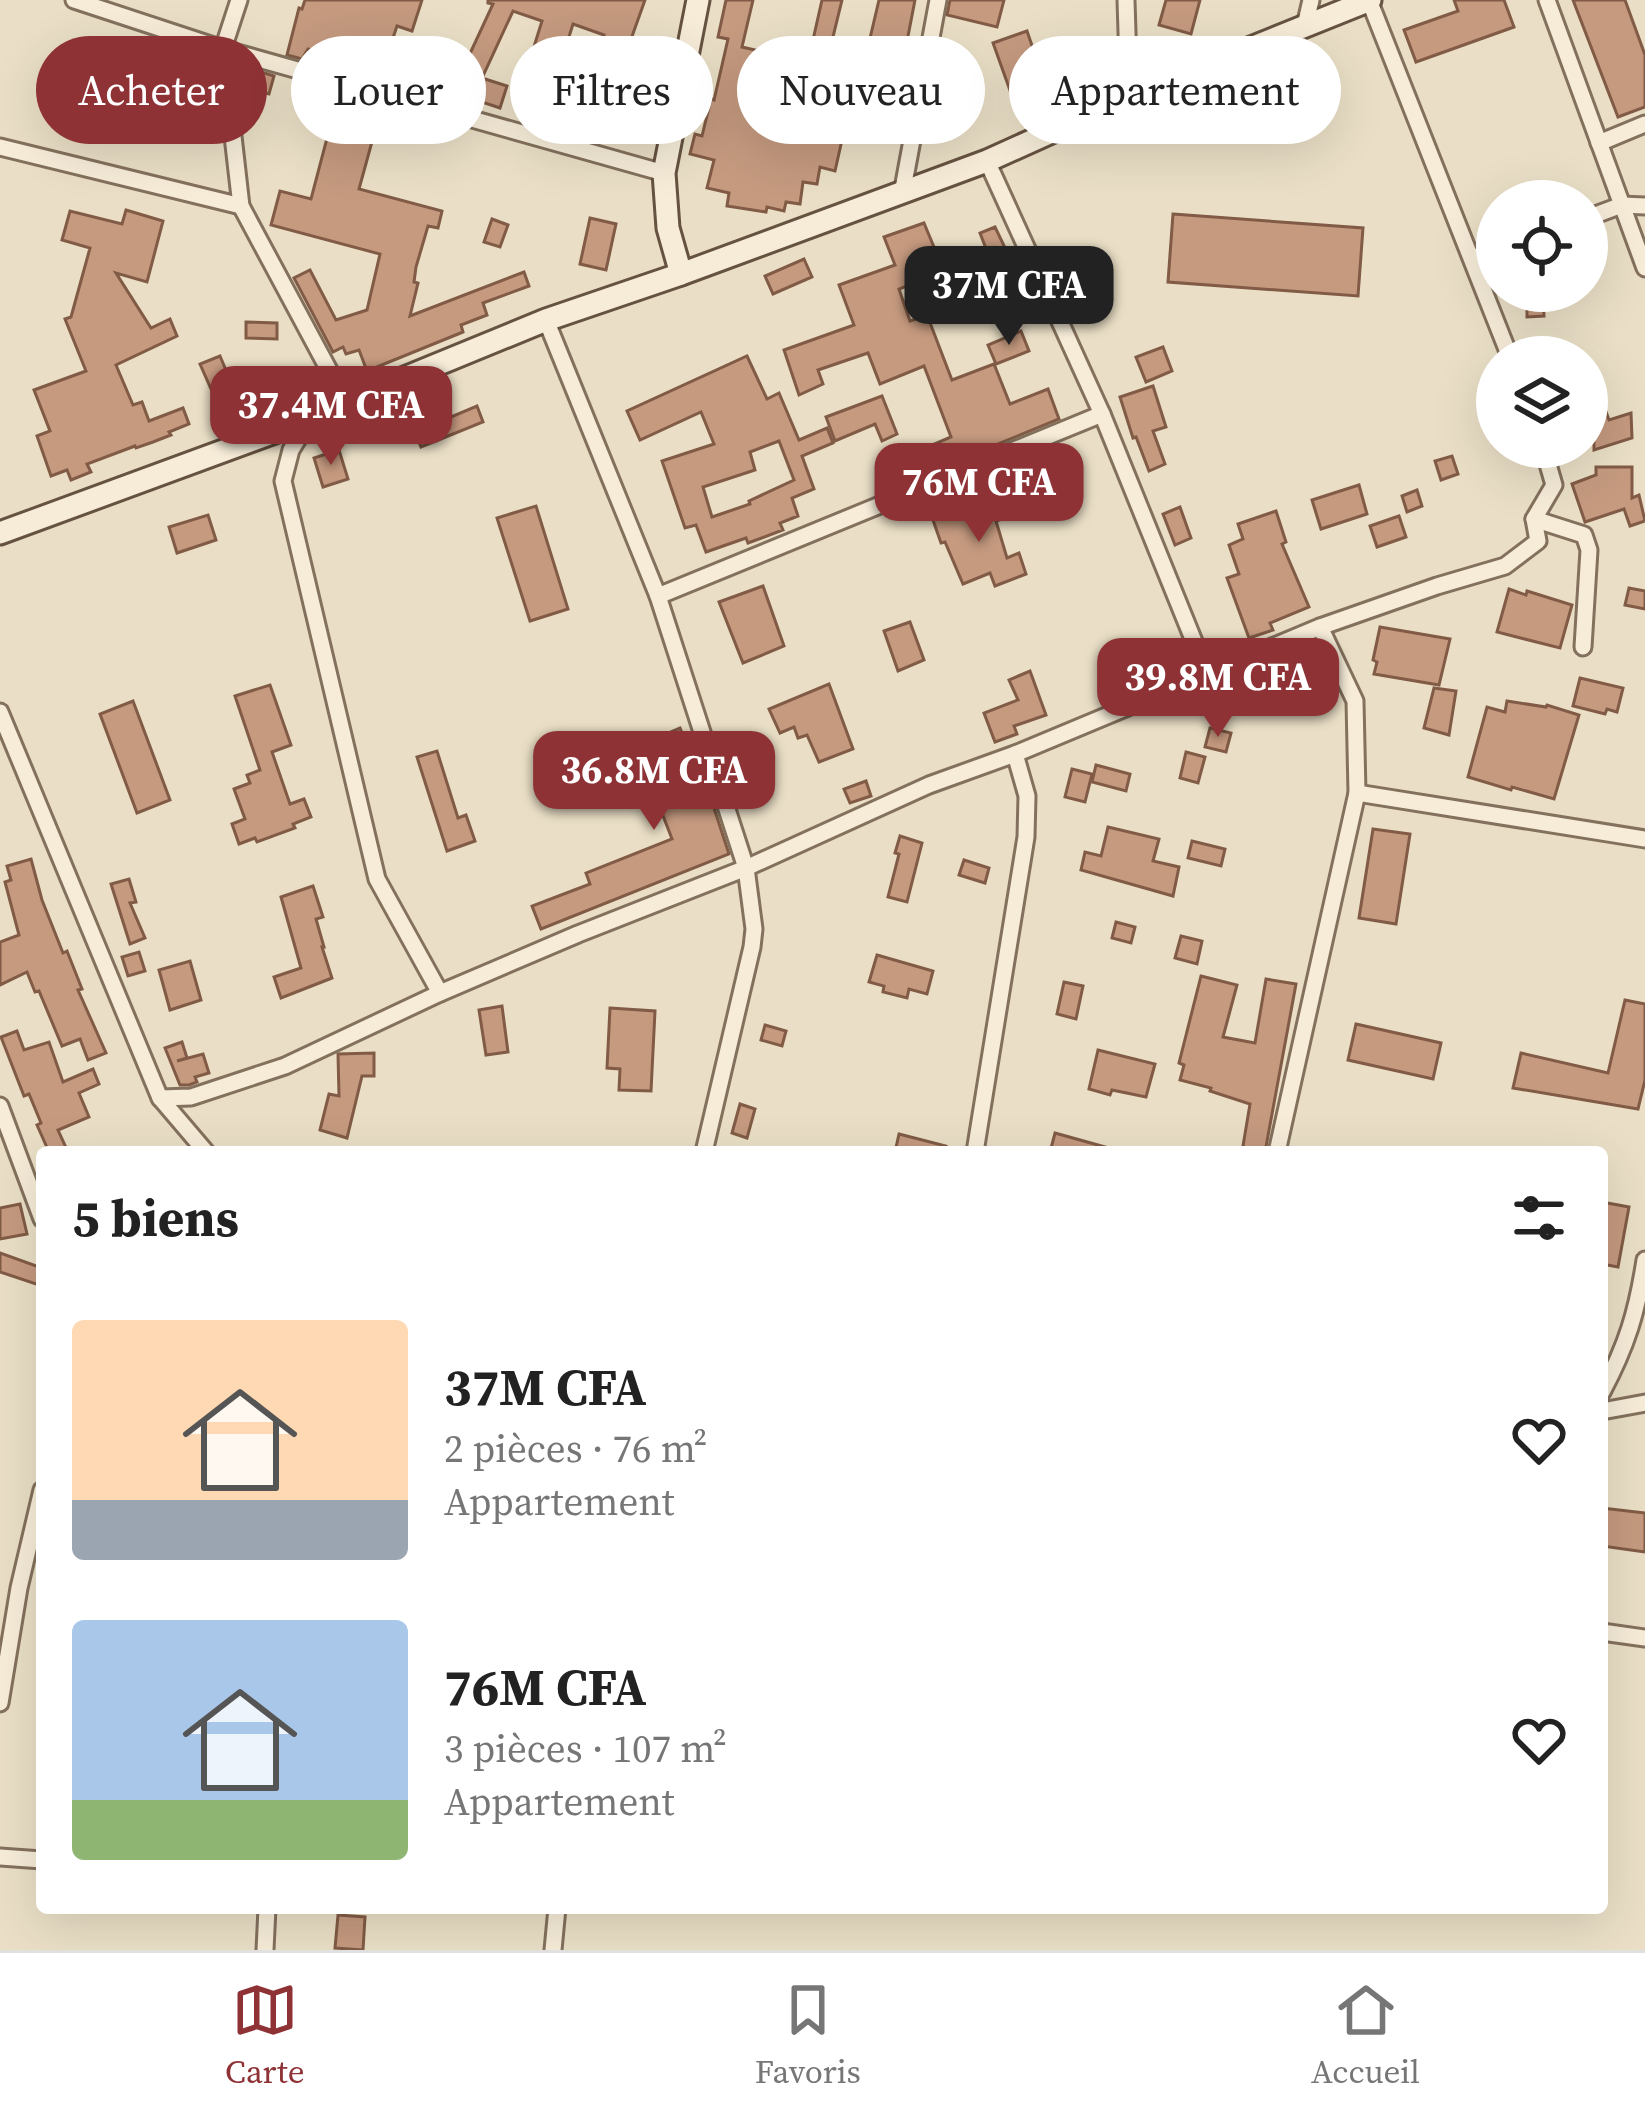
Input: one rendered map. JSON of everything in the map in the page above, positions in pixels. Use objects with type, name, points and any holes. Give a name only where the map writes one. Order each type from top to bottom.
[{"type":"street","points":[[74,0],[183,36]]},
{"type":"street","points":[[227,36],[238,0]]},
{"type":"street","points":[[681,274],[668,228],[664,173],[698,0]]},
{"type":"street","points":[[902,194],[938,0]]},
{"type":"street","points":[[1126,0],[1127,36]]},
{"type":"street","points":[[1305,26],[1311,0]]},
{"type":"street","points":[[1280,36],[1369,0],[1502,336]]},
{"type":"street","points":[[1547,0],[1645,268]]},
{"type":"street","points":[[267,61],[664,173]]},
{"type":"street","points":[[1599,143],[1645,124]]},
{"type":"street","points":[[234,144],[241,206],[346,402]]},
{"type":"street","points":[[0,533],[310,419],[546,320],[902,194],[1025,144]]},
{"type":"street","points":[[0,146],[241,206]]},
{"type":"street","points":[[987,161],[1102,414],[1208,676]]},
{"type":"street","points":[[1608,210],[1645,206]]},
{"type":"street","points":[[1472,257],[1476,256]]},
{"type":"street","points":[[546,320],[658,596],[746,868],[752,947],[705,1146]]},
{"type":"street","points":[[658,596],[1102,414]]},
{"type":"street","points":[[310,419],[291,450],[283,481],[377,880],[440,993]]},
{"type":"street","points":[[160,1098],[191,1097],[285,1066],[440,993],[746,868],[929,785],[1320,627],[1504,566],[1538,541],[1534,519],[1554,485],[1549,468]]},
{"type":"street","points":[[1534,519],[1584,535],[1588,550],[1582,647]]},
{"type":"street","points":[[1278,1146],[1357,793],[1355,700],[1320,627]]},
{"type":"street","points":[[0,712],[160,1098],[201,1146]]},
{"type":"street","points":[[976,1146],[1026,837],[1027,796],[1015,754]]},
{"type":"street","points":[[1357,793],[1645,839]]},
{"type":"street","points":[[0,1106],[36,1203]]},
{"type":"street","points":[[1608,1381],[1638,1309],[1645,1260]]},
{"type":"street","points":[[1608,1410],[1645,1403]]},
{"type":"street","points":[[0,1703],[36,1517]]},
{"type":"street","points":[[1608,1633],[1645,1638]]},
{"type":"street","points":[[0,1857],[36,1860]]},
{"type":"street","points":[[265,1950],[267,1914]]},
{"type":"street","points":[[553,1950],[556,1914]]},
{"type":"building","points":[[305,0],[422,0],[412,31],[397,26],[394,36],[292,36]]},
{"type":"building","points":[[645,0],[632,36],[604,36],[573,24],[569,36],[537,36],[542,21],[513,11],[486,69],[486,36],[478,36],[493,4],[488,3]]},
{"type":"building","points":[[726,0],[753,0],[745,36],[737,36],[737,144],[841,144],[835,171],[820,167],[817,184],[803,182],[800,204],[786,202],[784,211],[727,206],[729,193],[707,188],[714,160],[690,154],[692,144],[713,144],[713,100],[728,39],[718,37]]},
{"type":"building","points":[[822,0],[842,0],[833,36],[814,36]]},
{"type":"building","points":[[879,0],[915,0],[908,36],[871,36]]},
{"type":"building","points":[[950,0],[1004,0],[997,27],[947,15]]},
{"type":"building","points":[[1166,0],[1200,0],[1191,34],[1159,25]]},
{"type":"building","points":[[1454,0],[1504,0],[1514,27],[1416,62],[1404,30],[1458,11]]},
{"type":"building","points":[[1573,0],[1625,0],[1645,55],[1645,107],[1618,117]]},
{"type":"building","points":[[1009,37],[1009,88],[993,43]]},
{"type":"building","points":[[486,79],[507,86],[500,108],[486,103]]},
{"type":"building","points":[[326,144],[371,144],[359,189],[442,211],[438,228],[428,226],[416,267],[414,282],[418,283],[410,316],[524,272],[529,286],[483,303],[487,315],[461,325],[463,332],[367,371],[359,350],[346,354],[343,347],[333,352],[294,278],[310,270],[336,320],[367,310],[380,254],[271,225],[280,191],[311,199]]},
{"type":"building","points":[[126,210],[163,221],[147,282],[116,273],[151,328],[170,319],[177,336],[116,365],[133,405],[142,402],[149,421],[183,408],[189,424],[169,432],[171,435],[87,464],[91,472],[71,480],[67,470],[51,476],[37,436],[50,431],[34,390],[86,371],[65,319],[71,317],[90,248],[62,240],[70,211],[122,224]]},
{"type":"building","points":[[1173,214],[1363,228],[1358,296],[1168,282]]},
{"type":"building","points":[[590,218],[616,224],[606,270],[580,264]]},
{"type":"building","points":[[492,219],[508,225],[500,247],[484,242]]},
{"type":"building","points":[[924,223],[941,264],[985,246],[980,233],[995,227],[1018,275],[998,283],[996,278],[947,299],[937,274],[899,289],[910,321],[927,315],[952,380],[994,364],[1010,404],[1048,389],[1059,419],[895,486],[890,472],[914,463],[911,454],[951,437],[924,366],[880,384],[868,353],[818,370],[823,384],[799,395],[784,350],[854,325],[839,285],[895,265],[884,237]]},
{"type":"building","points":[[804,259],[812,277],[773,294],[765,276]]},
{"type":"building","points":[[246,322],[277,323],[277,339],[246,338]]},
{"type":"building","points":[[1021,331],[1029,351],[996,364],[988,345]]},
{"type":"building","points":[[1163,347],[1172,371],[1146,382],[1136,357]]},
{"type":"building","points":[[220,356],[234,389],[215,398],[200,364]]},
{"type":"building","points":[[747,356],[767,399],[779,393],[799,440],[827,428],[833,443],[802,456],[814,489],[792,498],[798,516],[780,523],[783,530],[706,552],[696,525],[685,528],[662,461],[714,444],[701,412],[640,440],[627,411]],"holes":[[[779,441],[794,480],[750,504],[712,517],[703,487],[755,470],[750,452]]]},
{"type":"building","points":[[1153,386],[1166,427],[1153,431],[1165,464],[1149,471],[1120,397]]},
{"type":"building","points":[[882,396],[897,434],[882,441],[875,424],[835,441],[826,417]]},
{"type":"building","points":[[477,406],[483,422],[421,447],[415,432]]},
{"type":"building","points":[[1631,413],[1632,438],[1608,446],[1608,417]]},
{"type":"building","points":[[339,450],[348,479],[323,487],[314,458]]},
{"type":"building","points":[[1452,456],[1458,474],[1441,480],[1435,461]]},
{"type":"building","points":[[1632,467],[1632,498],[1639,495],[1645,521],[1630,526],[1624,509],[1585,522],[1572,484],[1596,475],[1596,468]]},
{"type":"building","points":[[1359,485],[1367,514],[1321,529],[1312,500]]},
{"type":"building","points":[[1417,490],[1422,506],[1407,512],[1402,496]]},
{"type":"building","points":[[998,500],[1005,518],[996,521],[1007,558],[1019,553],[1026,574],[995,586],[990,573],[963,584],[933,520],[950,513],[952,518]]},
{"type":"building","points":[[536,506],[568,609],[530,621],[497,518]]},
{"type":"building","points":[[1180,507],[1191,538],[1175,545],[1163,514]]},
{"type":"building","points":[[1276,511],[1286,542],[1282,544],[1309,607],[1270,623],[1273,630],[1249,638],[1227,578],[1239,574],[1229,545],[1243,539],[1238,524]]},
{"type":"building","points":[[208,515],[216,540],[177,553],[169,527]]},
{"type":"building","points":[[1399,516],[1406,537],[1377,547],[1370,526]]},
{"type":"building","points":[[763,586],[784,646],[743,663],[719,602]]},
{"type":"building","points":[[1629,588],[1645,591],[1645,609],[1625,605]]},
{"type":"building","points":[[1509,589],[1572,605],[1560,648],[1497,632]]},
{"type":"building","points":[[910,622],[924,660],[898,671],[884,631]]},
{"type":"building","points":[[1380,627],[1450,639],[1439,685],[1374,674]]},
{"type":"building","points":[[1030,671],[1046,715],[1014,726],[1017,734],[995,742],[984,713],[1018,700],[1009,680]]},
{"type":"building","points":[[1580,678],[1623,688],[1617,712],[1607,709],[1605,714],[1573,706]]},
{"type":"building","points":[[829,684],[853,749],[819,762],[807,735],[798,738],[794,727],[780,733],[769,709]]},
{"type":"building","points":[[270,685],[291,745],[272,752],[290,804],[304,799],[311,817],[293,824],[295,828],[239,844],[232,824],[245,819],[234,789],[250,783],[247,775],[260,770],[235,696]]},
{"type":"building","points":[[1434,688],[1456,691],[1449,735],[1424,728]]},
{"type":"building","points":[[133,701],[170,800],[137,813],[100,714]]},
{"type":"building","points":[[1507,701],[1547,705],[1579,715],[1554,799],[1468,777],[1487,707],[1505,712]]},
{"type":"building","points":[[680,728],[729,854],[541,929],[532,906],[590,884],[586,873],[672,839],[643,764],[634,767],[627,751]]},
{"type":"building","points":[[1210,728],[1231,733],[1226,752],[1205,747]]},
{"type":"building","points":[[437,751],[458,818],[466,815],[475,841],[447,851],[417,757]]},
{"type":"building","points":[[1186,752],[1205,757],[1198,783],[1180,778]]},
{"type":"building","points":[[1096,765],[1130,774],[1126,791],[1092,782]]},
{"type":"building","points":[[1072,769],[1092,774],[1085,802],[1065,797]]},
{"type":"building","points":[[866,781],[871,796],[850,803],[844,789]]},
{"type":"building","points":[[1108,827],[1159,839],[1153,861],[1179,867],[1173,896],[1081,870],[1085,852],[1101,856]]},
{"type":"building","points":[[1373,829],[1410,834],[1396,924],[1359,918]]},
{"type":"building","points":[[900,836],[922,843],[907,902],[888,897]]},
{"type":"building","points":[[1192,841],[1225,849],[1221,866],[1188,858]]},
{"type":"building","points":[[31,859],[42,900],[106,1053],[88,1060],[80,1039],[62,1046],[27,972],[0,985],[0,942],[19,935],[5,882],[11,880],[7,866]]},
{"type":"building","points":[[964,860],[989,868],[985,883],[959,875]]},
{"type":"building","points":[[129,879],[136,902],[130,903],[145,938],[130,944],[111,884]]},
{"type":"building","points":[[313,886],[323,917],[316,919],[332,978],[281,998],[274,977],[301,968],[281,897]]},
{"type":"building","points":[[1116,922],[1135,927],[1131,943],[1112,938]]},
{"type":"building","points":[[1181,936],[1202,941],[1197,964],[1175,958]]},
{"type":"building","points":[[139,952],[145,971],[128,976],[122,957]]},
{"type":"building","points":[[877,955],[933,971],[927,994],[909,989],[907,998],[883,992],[884,986],[869,982]]},
{"type":"building","points":[[190,961],[201,1000],[170,1010],[159,970]]},
{"type":"building","points":[[1201,976],[1237,985],[1223,1037],[1255,1043],[1266,979],[1296,984],[1266,1146],[1243,1146],[1250,1104],[1180,1080],[1184,1065],[1179,1063]]},
{"type":"building","points":[[1064,982],[1083,986],[1076,1019],[1057,1014]]},
{"type":"building","points":[[1625,1000],[1645,1004],[1645,1080],[1638,1109],[1513,1088],[1521,1053],[1608,1073]]},
{"type":"building","points":[[502,1006],[508,1052],[486,1055],[479,1010]]},
{"type":"building","points":[[610,1008],[655,1011],[651,1091],[619,1090],[620,1069],[607,1068]]},
{"type":"building","points":[[1356,1024],[1441,1043],[1433,1079],[1348,1060]]},
{"type":"building","points":[[765,1025],[786,1031],[782,1046],[761,1040]]},
{"type":"building","points":[[17,1031],[24,1050],[49,1042],[63,1082],[93,1069],[99,1084],[79,1093],[89,1117],[58,1130],[65,1146],[46,1146],[29,1094],[24,1096],[1,1037]]},
{"type":"building","points":[[182,1042],[187,1058],[177,1061],[203,1054],[209,1073],[195,1077],[197,1082],[189,1085],[180,1085],[165,1048]]},
{"type":"building","points":[[1098,1050],[1155,1064],[1146,1097],[1089,1089]]},
{"type":"building","points":[[374,1053],[374,1076],[362,1076],[347,1138],[320,1130],[329,1094],[339,1096],[338,1054]]},
{"type":"building","points":[[740,1104],[755,1109],[747,1138],[732,1133]]},
{"type":"building","points":[[1055,1133],[1101,1146],[1052,1146]]},
{"type":"building","points":[[899,1134],[946,1146],[896,1146]]},
{"type":"building","points":[[1608,1203],[1629,1207],[1618,1267],[1608,1265]]},
{"type":"building","points":[[20,1204],[27,1234],[0,1239],[0,1208]]},
{"type":"building","points":[[0,1253],[36,1266],[36,1284],[0,1272]]},
{"type":"building","points":[[1608,1509],[1645,1513],[1645,1552],[1608,1547]]},
{"type":"building","points":[[338,1915],[365,1917],[363,1950],[335,1948]]}]
